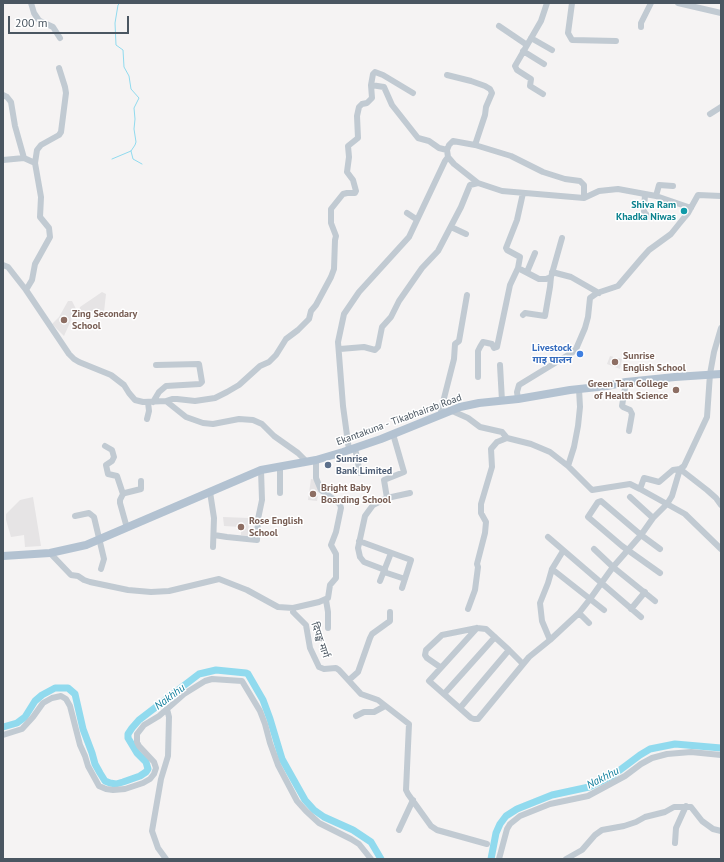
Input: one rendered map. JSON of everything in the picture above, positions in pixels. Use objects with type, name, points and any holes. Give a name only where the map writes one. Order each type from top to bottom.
[{"type":"main road","name":"Ekantakuna - Tikabhairab Road","points":[[3,556],[50,552],[86,545],[261,470],[316,460],[352,449],[393,434],[450,410],[479,403],[518,399],[626,382],[721,374]]},
{"type":"street","points":[[31,3],[34,13],[38,19],[53,27],[60,38]]},
{"type":"street","points":[[543,94],[530,86],[531,79],[515,68],[515,66],[541,20],[547,3]]},
{"type":"street","points":[[572,3],[568,33],[572,40],[616,41]]},
{"type":"street","points":[[641,27],[641,23],[652,3]]},
{"type":"street","points":[[678,3],[689,4],[721,13]]},
{"type":"street","points":[[499,26],[527,45]]},
{"type":"street","points":[[531,38],[552,50]]},
{"type":"street","points":[[523,51],[544,64]]},
{"type":"street","points":[[26,290],[32,280],[35,264],[51,232],[40,217],[41,197],[35,163],[37,150],[41,145],[59,135],[61,132],[66,92],[59,68]]},
{"type":"street","points":[[3,264],[8,267],[26,290],[69,354],[79,362],[111,375],[124,385],[129,394],[135,400],[150,402],[166,401],[172,398],[194,401],[215,398],[239,385],[260,366],[269,362],[276,355],[286,339],[309,319],[310,311],[326,288],[334,268],[336,236],[331,223],[331,209],[343,194],[355,193],[356,191],[353,180],[347,172],[349,157],[348,146],[358,138],[357,116],[359,107],[362,104],[367,103],[372,98],[371,85],[373,74],[375,72],[383,75],[413,93]]},
{"type":"street","points":[[447,75],[485,86],[490,89],[492,93],[486,107],[485,115],[475,145]]},
{"type":"street","points":[[371,85],[384,87],[392,105],[418,138],[429,141],[448,153],[454,164],[478,184]]},
{"type":"street","points":[[3,95],[11,102],[15,126],[24,158]]},
{"type":"street","points":[[710,114],[721,106]]},
{"type":"street","points":[[360,473],[352,449],[343,406],[340,349],[338,342],[339,332],[344,314],[359,292],[409,237],[416,219],[445,160],[452,141],[475,145],[511,156],[543,172],[580,181],[584,185],[584,198]]},
{"type":"street","points":[[3,160],[24,158],[35,163]]},
{"type":"street","points":[[340,349],[364,347],[375,350],[378,347],[382,327],[391,318],[399,301],[422,268],[438,251],[461,208],[470,184],[478,184],[502,191],[584,198],[599,191],[615,189],[656,196],[691,208]]},
{"type":"street","points":[[656,196],[659,185],[673,186]]},
{"type":"street","points":[[478,377],[478,352],[482,342],[492,344],[494,348],[497,347],[510,285],[518,268],[520,257],[506,248],[517,220],[524,193]]},
{"type":"street","points":[[645,194],[644,212],[653,218]]},
{"type":"street","points":[[518,399],[517,392],[519,385],[576,349],[585,328],[590,298],[618,286],[649,250],[671,234],[691,208],[698,195],[721,196]]},
{"type":"street","points":[[407,213],[416,219]]},
{"type":"street","points":[[451,227],[466,234]]},
{"type":"street","points":[[523,315],[525,313],[545,316],[551,275],[562,238]]},
{"type":"street","points":[[527,272],[534,253]]},
{"type":"street","points":[[518,268],[542,280],[551,275],[571,277],[599,293]]},
{"type":"street","points":[[441,414],[454,358],[455,344],[460,341],[468,295]]},
{"type":"street","points":[[640,489],[644,478],[659,482],[674,470],[680,469],[684,466],[707,417],[710,374],[714,352],[721,328]]},
{"type":"street","points":[[147,419],[150,402],[166,386],[200,384],[202,382],[199,364],[156,364]]},
{"type":"street","points":[[500,365],[502,401]]},
{"type":"street","points":[[626,382],[622,406],[630,410],[632,414],[629,431]]},
{"type":"street","points":[[568,466],[574,447],[580,407],[578,389]]},
{"type":"street","points":[[166,401],[186,417],[203,423],[213,424],[239,419],[253,420],[262,424],[274,436],[298,453],[306,461]]},
{"type":"street","points":[[450,410],[460,416],[468,418],[480,427],[502,432],[508,438],[531,444],[550,452],[568,466],[592,490],[630,484],[640,489],[685,514],[721,549]]},
{"type":"street","points":[[387,498],[384,480],[404,472],[393,434]]},
{"type":"street","points":[[468,608],[475,590],[478,567],[477,564],[485,533],[486,522],[482,513],[481,504],[492,467],[491,449],[497,442],[508,438]]},
{"type":"street","points":[[105,446],[112,450],[114,457],[112,461],[106,465],[108,474],[117,476],[123,494],[120,503],[127,528]]},
{"type":"street","points":[[316,460],[316,478],[320,490],[340,504],[341,508],[336,532],[331,545],[336,554],[336,578],[330,585],[328,598],[326,600],[328,628]]},
{"type":"street","points":[[280,466],[280,493]]},
{"type":"street","points":[[477,628],[440,667],[429,681],[471,718],[478,719],[529,657],[579,613],[590,600],[601,583],[642,535],[653,518],[667,504],[672,496],[680,469]]},
{"type":"street","points":[[680,469],[707,490],[721,505]]},
{"type":"street","points":[[214,534],[257,540],[258,519],[262,500],[261,470]]},
{"type":"street","points":[[123,494],[141,489],[141,481]]},
{"type":"street","points":[[210,492],[213,507],[213,547]]},
{"type":"street","points":[[405,579],[364,562],[360,557],[358,548],[365,516],[373,505],[387,498],[410,493]]},
{"type":"street","points":[[630,497],[653,518]]},
{"type":"street","points":[[660,549],[601,501],[598,502],[588,517],[660,574]]},
{"type":"street","points":[[75,516],[89,513],[94,517],[104,559],[101,569]]},
{"type":"street","points":[[548,537],[641,617]]},
{"type":"street","points":[[359,541],[411,560],[402,588]]},
{"type":"street","points":[[594,549],[656,601]]},
{"type":"street","points":[[550,640],[542,621],[540,604],[552,568],[563,551]]},
{"type":"street","points":[[50,552],[71,574],[90,582],[128,590],[169,592],[219,580],[247,590],[278,607],[293,608],[326,600]]},
{"type":"street","points":[[380,581],[390,553]]},
{"type":"street","points":[[552,568],[604,610]]},
{"type":"street","points":[[631,609],[644,592]]},
{"type":"street","name":"दिपङ्ख मार्ग","points":[[293,608],[293,612],[306,626],[310,648],[319,667],[339,670],[361,694],[378,700],[409,724],[406,784],[408,794],[433,828],[487,844]]},
{"type":"street","points":[[349,680],[358,672],[370,638],[374,632],[390,621],[390,612]]},
{"type":"street","points":[[579,613],[589,623]]},
{"type":"street","points":[[440,667],[427,658],[425,655],[426,650],[442,635],[477,628],[483,628],[495,637],[523,664]]},
{"type":"street","points":[[444,694],[495,637]]},
{"type":"street","points":[[460,708],[509,650]]},
{"type":"street","points":[[3,735],[22,729],[47,700],[59,696],[64,697],[70,706],[80,745],[93,776],[100,786],[106,789],[118,791],[143,783],[150,779],[154,774],[156,768],[154,762],[139,746],[136,738],[144,725],[159,716],[184,694],[205,681],[212,679],[242,680],[260,710],[278,765],[297,801],[319,823],[359,844],[371,859]]},
{"type":"street","points":[[356,716],[364,712],[374,712],[385,706]]},
{"type":"street","points":[[166,859],[158,848],[152,831],[161,779],[168,756],[169,717],[167,709]]},
{"type":"street","points":[[499,859],[507,829],[510,824],[520,816],[550,804],[588,796],[625,776],[652,758],[667,754],[691,752],[721,755]]},
{"type":"street","points":[[399,830],[413,800]]},
{"type":"street","points":[[566,859],[582,850],[595,834],[602,830],[636,822],[645,817],[665,812],[674,806],[686,806],[692,808],[696,815],[713,829],[721,830]]},
{"type":"street","points":[[675,842],[676,828],[686,806]]},
{"type":"shaded area","points":[[102,292],[106,294],[104,312],[79,311],[80,307]]},
{"type":"shaded area","name":"Zing Secondary School","points":[[68,301],[72,301],[76,309],[64,336],[52,324],[59,317]]},
{"type":"shaded area","name":"Sunrise English School","points":[[610,356],[622,359],[620,369],[607,364]]},
{"type":"shaded area","name":"Bright Baby Boarding School","points":[[311,479],[316,480],[319,488],[317,501],[308,500]]},
{"type":"shaded area","points":[[33,497],[41,546],[25,547],[24,535],[11,537],[6,520],[6,514],[20,500]]},
{"type":"shaded area","name":"Rose English School","points":[[223,517],[249,518],[248,536],[241,535],[241,527],[224,526]]},
{"type":"waterway","points":[[112,159],[131,151],[135,145],[134,108],[139,98],[131,89],[129,76],[124,67],[123,50],[116,45],[115,23],[118,5],[120,3]]},
{"type":"waterway","points":[[131,151],[133,159],[142,164]]},
{"type":"waterway","name":"Nakhhu","points":[[3,727],[17,723],[25,717],[35,701],[42,695],[55,688],[68,688],[75,694],[83,729],[95,764],[105,781],[116,784],[140,776],[148,769],[146,762],[137,753],[128,738],[128,734],[139,720],[199,674],[216,670],[246,673],[263,700],[282,759],[305,800],[314,810],[324,817],[353,830],[371,842],[381,859]]},
{"type":"waterway","name":"Nakhhu","points":[[491,859],[496,833],[500,824],[506,816],[517,809],[552,795],[589,787],[612,776],[650,749],[675,744],[721,748]]},
{"type":"place","name":"Shiva Ram Khadka Niwas","points":[[684,211]]},
{"type":"place","name":"Zing Secondary School","points":[[64,320]]},
{"type":"place","name":"Livestock गाइ पालन","points":[[580,354]]},
{"type":"place","name":"Sunrise English School","points":[[615,362]]},
{"type":"place","name":"Green Tara College of Health Science","points":[[676,390]]},
{"type":"place","name":"Sunrise Bank Limited","points":[[328,465]]},
{"type":"place","name":"Bright Baby Boarding School","points":[[313,494]]},
{"type":"place","name":"Rose English School","points":[[241,527]]}]
